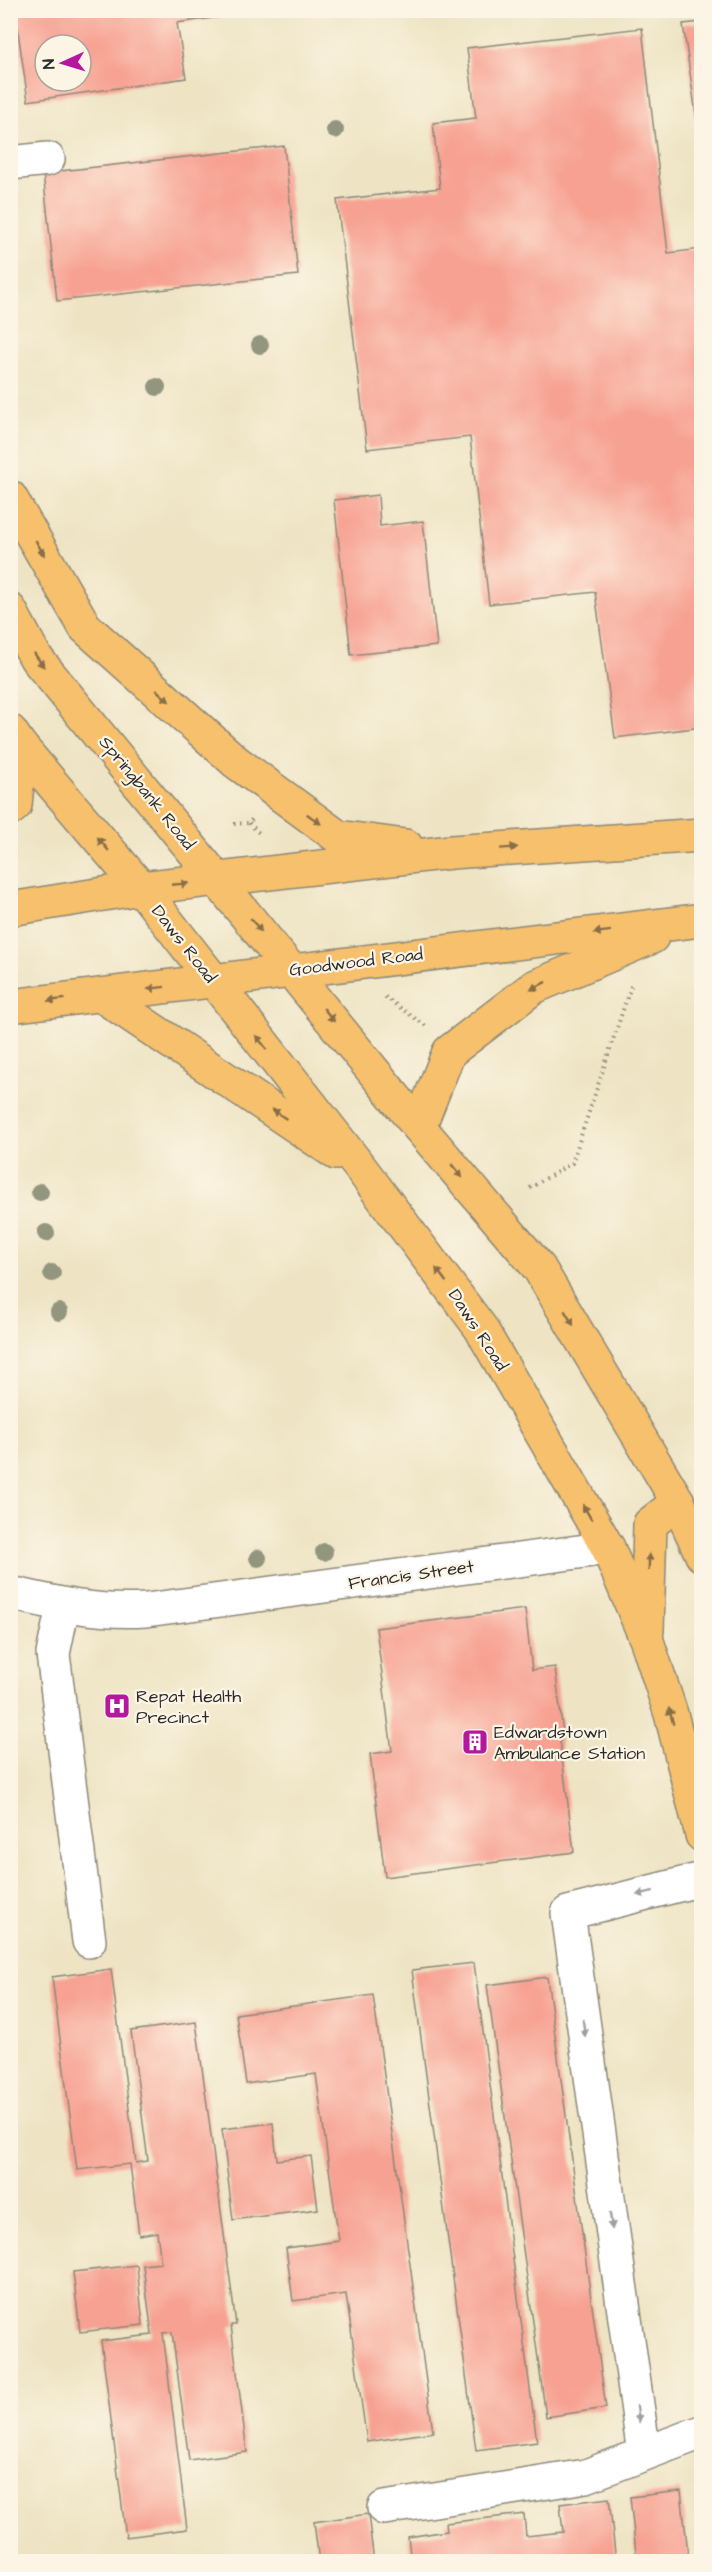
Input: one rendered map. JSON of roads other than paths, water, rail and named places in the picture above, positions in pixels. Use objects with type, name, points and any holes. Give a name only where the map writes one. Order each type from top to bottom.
[{"type":"main road","points":[[10,498],[85,627],[236,762],[339,837],[451,852]]},
{"type":"main road","name":"Springbank Road","points":[[10,609],[36,658],[292,970]]},
{"type":"main road","points":[[16,739],[141,888]]},
{"type":"main road","points":[[10,809],[15,805],[16,739]]},
{"type":"main road","points":[[10,909],[141,888],[220,881],[451,852],[702,836]]},
{"type":"main road","name":"Daws Road","points":[[141,888],[362,1170],[480,1327],[608,1548],[647,1641],[694,1778],[702,1835]]},
{"type":"main road","points":[[419,1126],[449,1052],[534,987],[695,921]]},
{"type":"main road","name":"Goodwood Road","points":[[10,1005],[695,921]]},
{"type":"main road","points":[[292,970],[539,1268],[678,1502],[702,1555]]},
{"type":"main road","points":[[101,995],[362,1170]]},
{"type":"main road","points":[[647,1641],[650,1524],[678,1502]]},
{"type":"street","points":[[10,163],[48,159]]},
{"type":"street","name":"Francis Street","points":[[10,1593],[63,1605],[119,1612],[608,1548]]},
{"type":"street","points":[[63,1605],[53,1654],[89,1941]]},
{"type":"street","points":[[644,2454],[568,1913],[702,1879]]},
{"type":"street","points":[[384,2508],[586,2476],[702,2432]]},
{"type":"place","name":"Repat Health Precinct","points":[[117,1706]]},
{"type":"place","name":"Edwardstown Ambulance Station","points":[[475,1742]]}]
